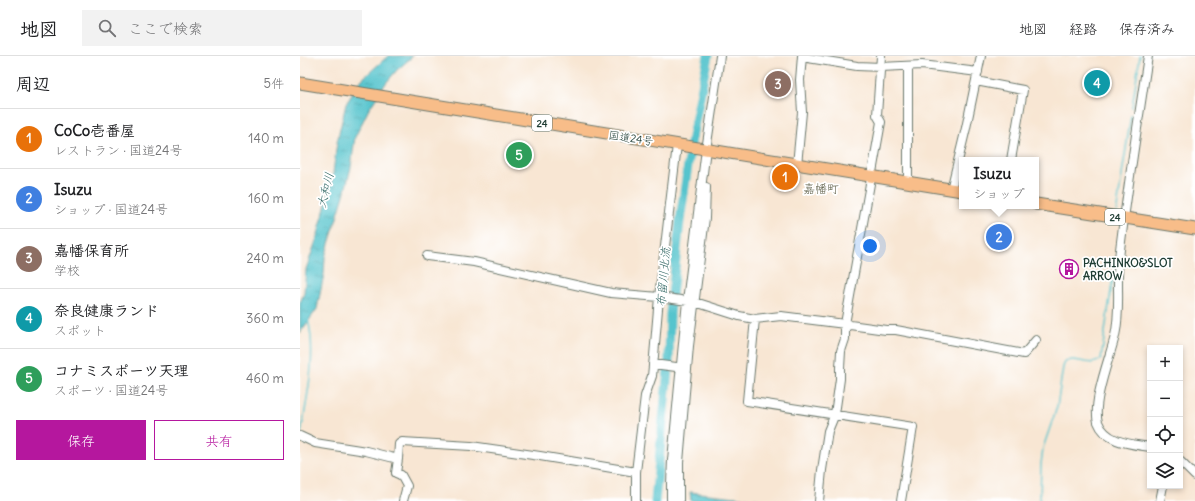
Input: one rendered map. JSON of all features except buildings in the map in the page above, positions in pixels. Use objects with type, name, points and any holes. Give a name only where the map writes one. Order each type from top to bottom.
[{"type":"highway","name":"国道24号","points":[[300,83],[959,191]]},
{"type":"highway","name":"24","points":[[1039,204],[1195,229]]},
{"type":"street","points":[[671,501],[670,484],[672,460],[688,301],[704,165],[704,149],[720,56]]},
{"type":"street","points":[[797,165],[802,112],[800,80],[802,56],[857,66],[881,67],[922,65],[978,72]]},
{"type":"street","points":[[819,501],[828,431],[835,414],[840,379],[841,351],[846,340],[846,326],[881,122],[877,115],[881,56]]},
{"type":"street","points":[[951,190],[981,56]]},
{"type":"street","points":[[1147,446],[1112,439],[1103,431],[1098,421],[1097,409],[1100,390],[1115,337],[1118,318],[1119,260],[1148,56]]},
{"type":"street","points":[[908,66],[908,183]]},
{"type":"street","points":[[976,81],[1023,90],[1012,157]]},
{"type":"street","points":[[636,501],[636,472],[645,396],[652,376],[654,364],[660,297],[681,145]]},
{"type":"street","points":[[427,256],[474,262],[611,293],[688,301],[739,316],[755,319],[781,316],[846,326],[850,325],[896,330],[1024,354],[1036,340]]},
{"type":"street","points":[[755,319],[747,401],[913,427],[900,501]]},
{"type":"street","points":[[654,364],[681,368]]},
{"type":"street","points":[[679,501],[681,368]]},
{"type":"street","points":[[300,436],[315,443],[366,451],[398,460]]},
{"type":"street","points":[[403,501],[407,486],[401,475],[396,473],[399,444],[407,442],[492,448],[636,472]]},
{"type":"street","points":[[1183,464],[1195,476]]},
{"type":"street","points":[[1160,501],[1162,489]]},
{"type":"water","points":[[388,56],[413,56],[397,70],[386,83],[369,109],[355,137],[351,167],[344,195],[325,257],[324,274],[317,309],[300,333],[300,303],[304,293],[306,269],[317,238],[332,181],[337,142],[346,104],[361,80]]},
{"type":"water","points":[[690,492],[773,501],[691,501]]},
{"type":"waterway","name":"布留川北流","points":[[655,501],[669,360],[670,314],[680,221],[692,137],[708,56]]},
{"type":"waterway","points":[[1132,107],[1140,56]]},
{"type":"waterway","points":[[1117,212],[1131,115]]},
{"type":"waterway","points":[[1040,501],[1043,448],[1057,407],[1063,367],[1065,362],[1070,360],[1092,363],[1101,359],[1114,270]]},
{"type":"waterway","points":[[301,434],[310,376],[312,348],[308,319]]},
{"type":"place","name":"奈良健康ランド","points":[[1097,83]]},
{"type":"place","name":"嘉幡保育所","points":[[778,84]]},
{"type":"place","name":"コナミスポーツ天理","points":[[519,155]]},
{"type":"place","name":"CoCo壱番屋","points":[[785,177]]},
{"type":"place","name":"Isuzu","points":[[999,237]]},
{"type":"place","name":"PACHINKO&SLOT ARROW","points":[[1069,269]]},
{"type":"district","name":"嘉幡町","points":[[821,188]]},
{"type":"water label","name":"大和川","points":[[325,190]]}]
